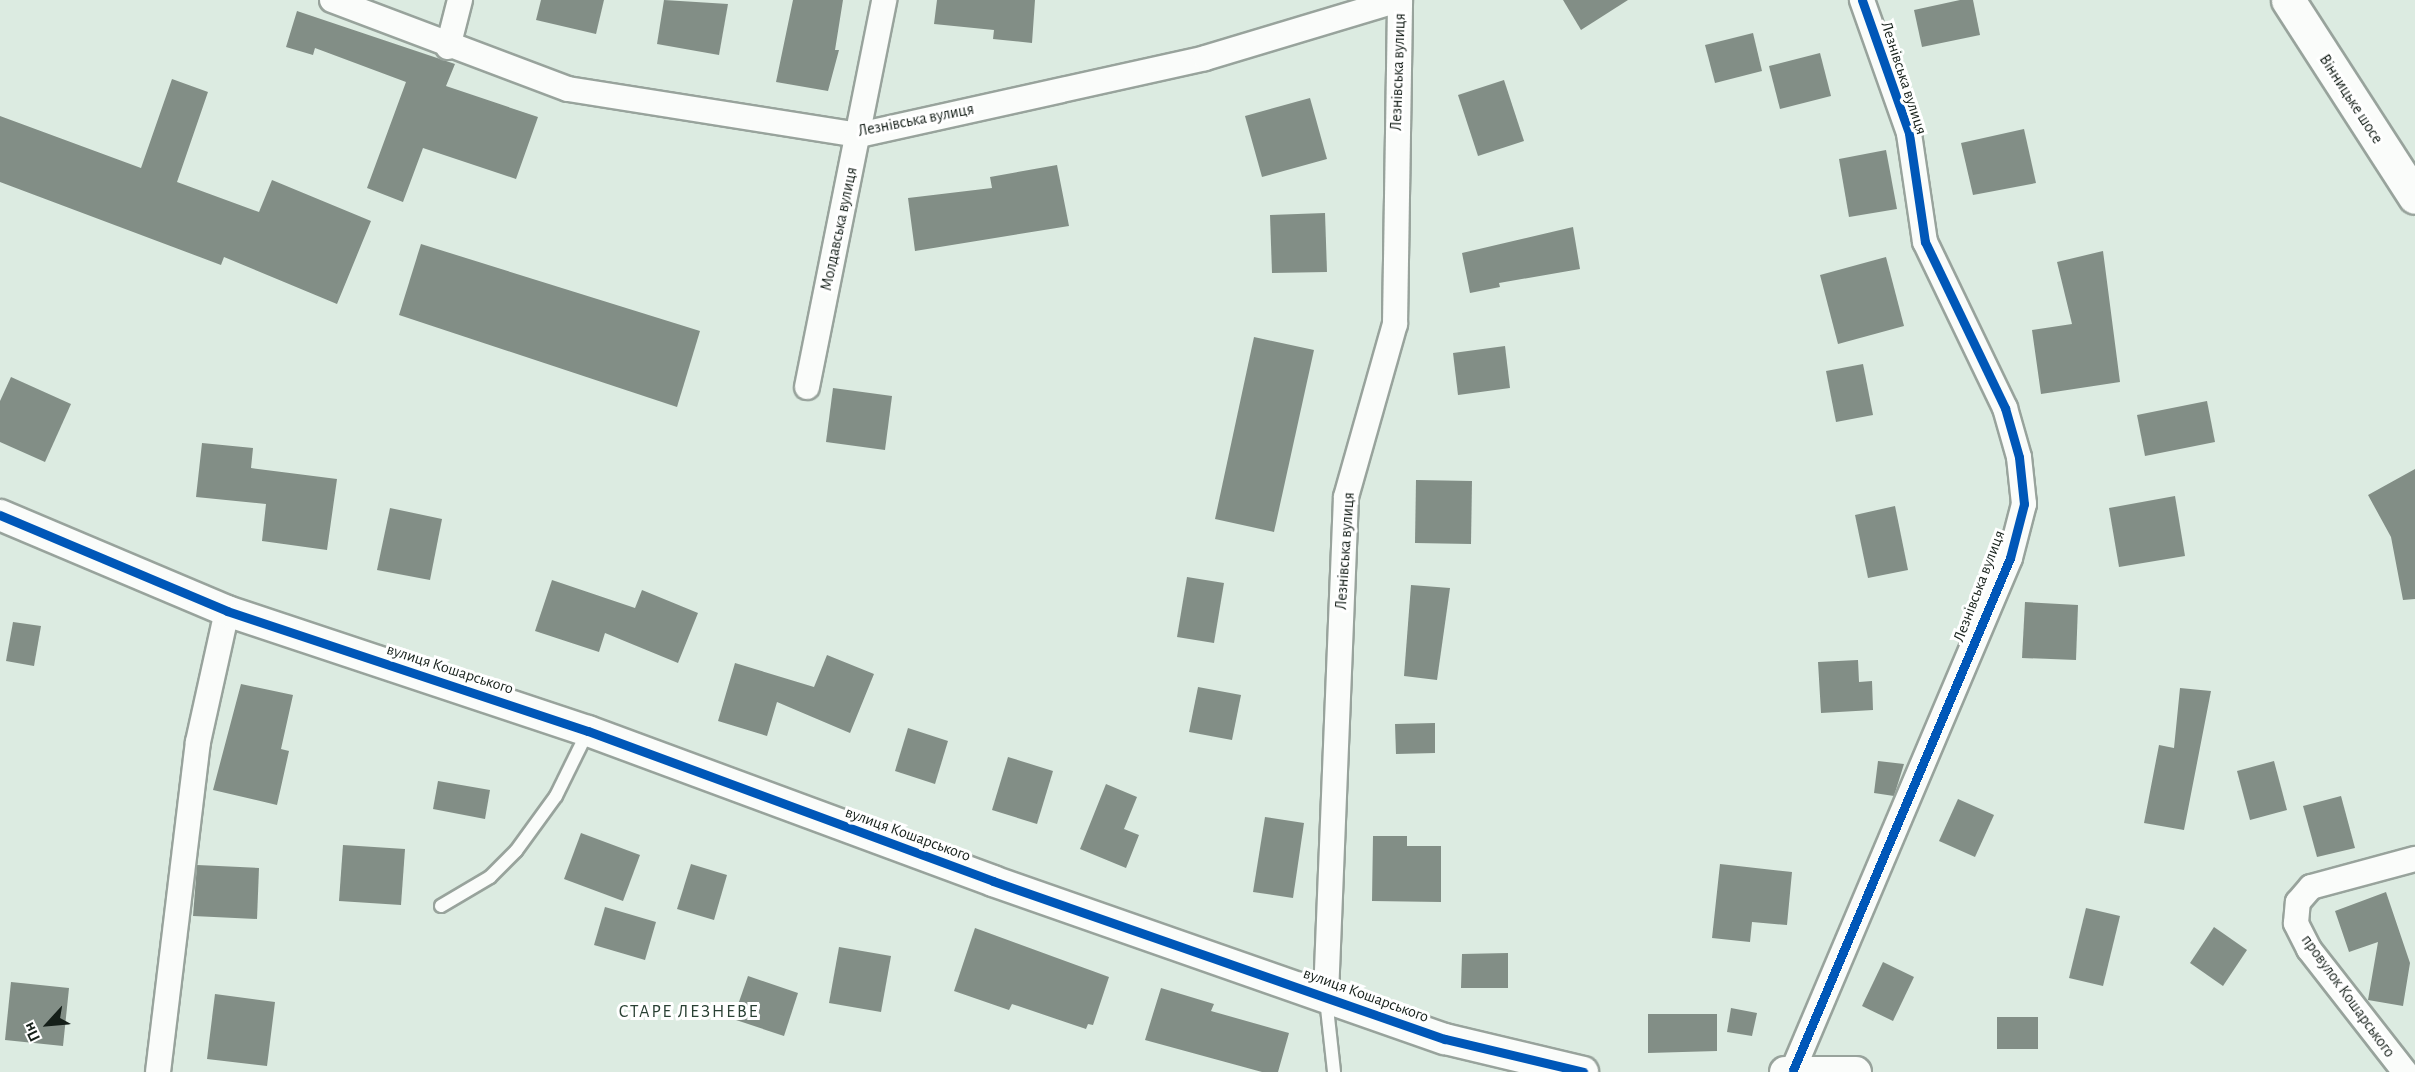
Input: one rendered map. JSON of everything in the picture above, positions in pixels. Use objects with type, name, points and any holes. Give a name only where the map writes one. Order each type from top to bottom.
[{"type":"main road","name":"Вінницьке шосе","points":[[2288,0],[2415,197]]},
{"type":"street","name":"Лезнівська вулиця","points":[[332,0],[448,47],[568,89],[859,135],[1205,58],[1399,0],[1395,324],[1346,497],[1326,995]]},
{"type":"street","points":[[448,47],[460,0]]},
{"type":"street","name":"Молдавська вулиця","points":[[807,387],[859,135],[884,0]]},
{"type":"street","name":"Лезнівська вулиця","points":[[1789,1071],[2010,558],[2024,504],[2019,457],[2005,408],[1926,242],[1909,133],[1862,0]]},
{"type":"street","name":"вулиця Кошарського","points":[[0,515],[226,611],[588,731],[993,881],[1326,995],[1445,1039],[1583,1072]]},
{"type":"street","points":[[158,1072],[198,741],[226,611]]},
{"type":"street","name":"провулок Кошарського","points":[[2405,1072],[2309,949],[2296,923],[2298,902],[2311,887],[2415,859]]},
{"type":"street","points":[[1789,1071],[1856,1072]]},
{"type":"lane","points":[[441,906],[490,878],[516,851],[556,796],[588,731]]},
{"type":"lane","name":"Лезнівська вулиця","points":[[1326,995],[1334,1072]]},
{"type":"building","points":[[541,0],[604,0],[596,34],[536,20]]},
{"type":"building","points":[[664,0],[728,4],[719,55],[657,44]]},
{"type":"building","points":[[793,0],[843,0],[835,50],[839,50],[828,91],[776,82]]},
{"type":"building","points":[[937,0],[1035,0],[1032,43],[993,39],[994,30],[934,24]]},
{"type":"building","points":[[1563,0],[1628,0],[1581,30]]},
{"type":"building","points":[[1960,0],[1973,0],[1980,35],[1922,47],[1914,10]]},
{"type":"building","points":[[297,11],[455,64],[446,86],[538,117],[516,179],[423,148],[403,202],[367,188],[406,82],[315,48],[313,55],[286,47]]},
{"type":"building","points":[[1753,33],[1762,71],[1715,83],[1705,45]]},
{"type":"building","points":[[1820,53],[1831,96],[1780,109],[1769,66]]},
{"type":"building","points":[[172,79],[208,92],[177,182],[259,212],[272,180],[371,221],[337,304],[224,257],[221,265],[0,182],[0,116],[141,168]]},
{"type":"building","points":[[1504,80],[1524,141],[1478,156],[1458,95]]},
{"type":"building","points":[[1310,98],[1327,159],[1262,177],[1245,116]]},
{"type":"building","points":[[2024,129],[2036,183],[1973,195],[1961,143]]},
{"type":"building","points":[[1886,150],[1897,209],[1849,217],[1839,159]]},
{"type":"building","points":[[1057,165],[1069,226],[915,251],[908,198],[992,188],[990,177]]},
{"type":"building","points":[[1325,213],[1327,272],[1272,273],[1270,215]]},
{"type":"building","points":[[1573,227],[1580,269],[1499,283],[1500,287],[1470,293],[1462,253]]},
{"type":"building","points":[[421,244],[700,331],[677,407],[399,315]]},
{"type":"building","points":[[2103,251],[2120,382],[2041,394],[2032,330],[2072,324],[2057,262]]},
{"type":"building","points":[[1886,257],[1904,326],[1838,344],[1820,275]]},
{"type":"building","points":[[1254,337],[1314,350],[1274,532],[1215,519]]},
{"type":"building","points":[[1505,346],[1510,388],[1458,395],[1453,353]]},
{"type":"building","points":[[1863,364],[1873,415],[1836,422],[1826,371]]},
{"type":"building","points":[[11,377],[71,404],[45,462],[0,442],[0,401]]},
{"type":"building","points":[[833,388],[892,396],[885,450],[826,442]]},
{"type":"building","points":[[2207,401],[2215,442],[2145,456],[2137,415]]},
{"type":"building","points":[[202,443],[253,448],[251,468],[337,479],[327,550],[262,541],[266,504],[196,497]]},
{"type":"building","points":[[2415,469],[2415,599],[2403,600],[2391,537],[2368,495]]},
{"type":"building","points":[[1416,480],[1472,481],[1471,544],[1415,543]]},
{"type":"building","points":[[2175,496],[2185,556],[2119,567],[2109,508]]},
{"type":"building","points":[[1895,506],[1908,570],[1868,578],[1855,515]]},
{"type":"building","points":[[390,508],[442,519],[430,580],[377,570]]},
{"type":"building","points":[[1187,577],[1224,583],[1214,643],[1177,637]]},
{"type":"building","points":[[552,580],[635,608],[642,590],[698,613],[678,663],[605,633],[599,652],[535,631]]},
{"type":"building","points":[[1411,585],[1450,588],[1437,680],[1404,676]]},
{"type":"building","points":[[2025,602],[2078,605],[2076,660],[2022,658]]},
{"type":"building","points":[[13,622],[41,626],[34,666],[6,661]]},
{"type":"building","points":[[827,655],[874,674],[850,733],[777,702],[767,736],[718,721],[735,663],[814,687]]},
{"type":"building","points":[[1858,660],[1859,682],[1872,681],[1873,710],[1821,713],[1818,662]]},
{"type":"building","points":[[241,684],[293,695],[281,749],[289,751],[277,805],[213,790]]},
{"type":"building","points":[[1198,687],[1241,695],[1232,740],[1189,732]]},
{"type":"building","points":[[2180,688],[2211,691],[2184,830],[2144,823],[2159,745],[2174,748]]},
{"type":"building","points":[[1435,723],[1435,753],[1396,754],[1395,724]]},
{"type":"building","points":[[908,728],[948,741],[935,784],[895,771]]},
{"type":"building","points":[[1008,757],[1053,771],[1037,824],[992,810]]},
{"type":"building","points":[[1878,761],[1904,764],[1894,796],[1874,793]]},
{"type":"building","points":[[2274,761],[2287,810],[2250,820],[2237,771]]},
{"type":"building","points":[[438,781],[490,790],[485,819],[433,809]]},
{"type":"building","points":[[1106,784],[1137,797],[1124,829],[1139,835],[1126,868],[1080,849]]},
{"type":"building","points":[[2341,796],[2355,848],[2317,857],[2303,806]]},
{"type":"building","points":[[1958,799],[1994,815],[1975,857],[1939,841]]},
{"type":"building","points":[[1265,817],[1304,823],[1293,898],[1253,892]]},
{"type":"building","points":[[581,833],[640,855],[623,901],[564,879]]},
{"type":"building","points":[[1373,836],[1407,836],[1407,846],[1441,846],[1441,902],[1372,901]]},
{"type":"building","points":[[343,845],[405,849],[401,905],[339,901]]},
{"type":"building","points":[[691,864],[727,875],[714,920],[677,909]]},
{"type":"building","points":[[1720,864],[1792,872],[1787,925],[1752,922],[1750,942],[1712,938]]},
{"type":"building","points":[[197,865],[259,868],[257,919],[193,916]]},
{"type":"building","points":[[2386,892],[2410,963],[2403,1006],[2368,1000],[2378,942],[2349,952],[2335,911]]},
{"type":"building","points":[[605,907],[656,922],[645,960],[594,945]]},
{"type":"building","points":[[2086,908],[2120,916],[2103,986],[2069,978]]},
{"type":"building","points":[[2214,927],[2247,950],[2223,986],[2190,963]]},
{"type":"building","points":[[975,928],[1109,977],[1093,1025],[1088,1024],[1086,1029],[1012,1004],[1009,1010],[954,991]]},
{"type":"building","points":[[839,947],[891,956],[881,1012],[829,1003]]},
{"type":"building","points":[[1508,953],[1508,988],[1461,988],[1462,954]]},
{"type":"building","points":[[1883,962],[1914,977],[1893,1021],[1862,1006]]},
{"type":"building","points":[[748,976],[798,993],[784,1036],[733,1019]]},
{"type":"building","points":[[11,982],[69,988],[63,1046],[5,1040]]},
{"type":"building","points":[[1161,988],[1214,1004],[1211,1011],[1289,1033],[1278,1072],[1262,1072],[1145,1040]]},
{"type":"building","points":[[215,994],[275,1002],[267,1066],[207,1059]]},
{"type":"building","points":[[1731,1008],[1757,1013],[1752,1036],[1727,1032]]},
{"type":"building","points":[[1648,1014],[1717,1014],[1717,1051],[1648,1053]]},
{"type":"building","points":[[1997,1017],[2038,1017],[2038,1049],[1997,1049]]},
{"type":"cycle path","points":[[1793,1070],[2010,558],[2024,504],[2019,457],[2005,408],[1925,242],[1909,133],[1862,0]]},
{"type":"cycle path","points":[[0,515],[227,611],[588,731],[993,881],[1445,1039],[1583,1072]]},
{"type":"district","name":"СТАРЕ ЛЕЗНЕВЕ","points":[[689,1012]]}]
